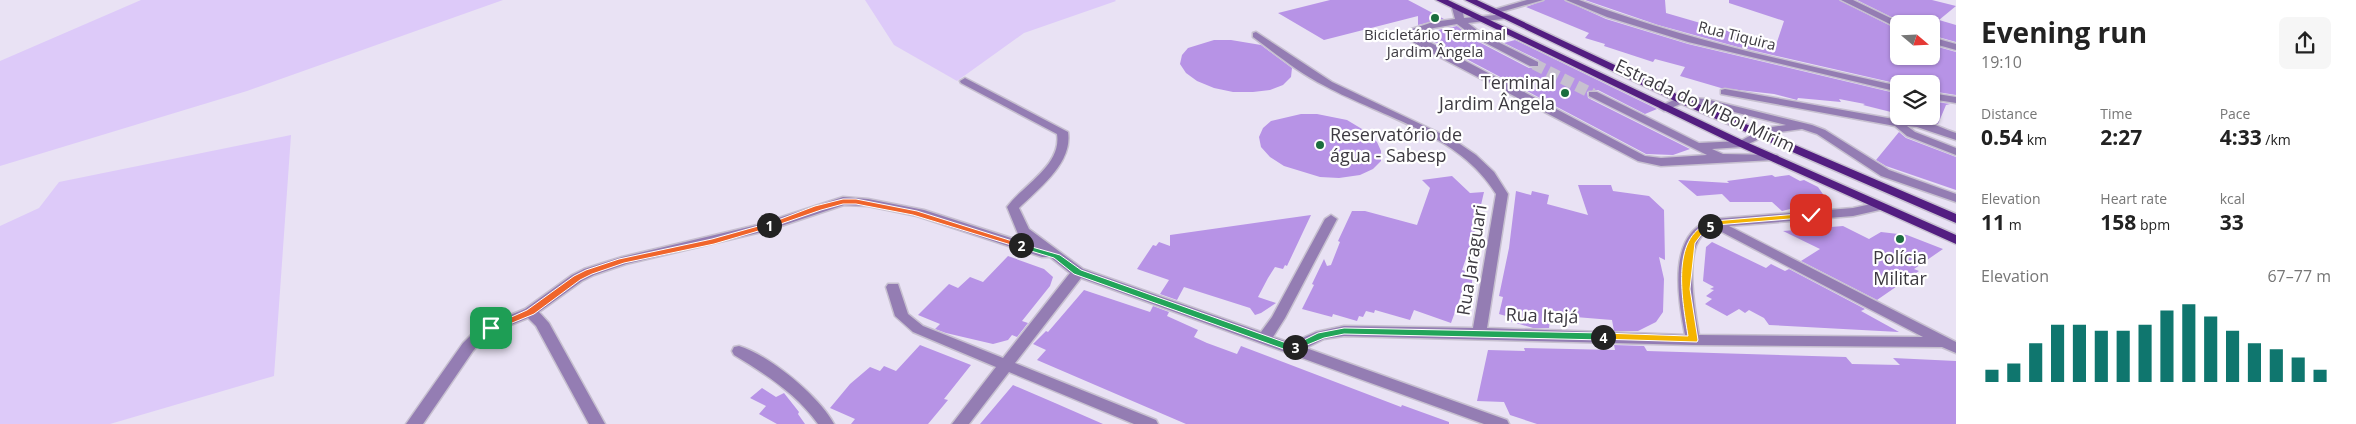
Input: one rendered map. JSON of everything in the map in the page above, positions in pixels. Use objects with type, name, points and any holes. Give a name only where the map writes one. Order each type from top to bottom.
[{"type":"main road","name":"Estrada do M'Boi Mirim","points":[[1441,0],[1664,108],[1956,240]]},
{"type":"main road","name":"Estrada do M'Boi Mirim","points":[[1470,0],[1681,100],[1956,219]]},
{"type":"street","points":[[1538,0],[1480,20],[1418,29],[1412,32],[1412,35],[1432,49],[1642,159],[1661,162],[1773,157]]},
{"type":"street","points":[[1846,0],[1890,21]]},
{"type":"street","name":"Rua Tiquira","points":[[1576,1],[1631,23],[1673,35],[1890,87]]},
{"type":"street","points":[[1457,8],[1460,22],[1479,36],[1534,64]]},
{"type":"street","name":"Rua Jaraguari","points":[[1256,35],[1328,84],[1438,134],[1474,160],[1497,182],[1502,194],[1479,333]]},
{"type":"street","points":[[1940,43],[1956,47]]},
{"type":"street","points":[[965,81],[1062,132],[1065,138],[1060,158],[1012,207],[1023,231],[1078,272],[1501,424]]},
{"type":"street","points":[[1725,92],[1890,122]]},
{"type":"street","points":[[1593,94],[1721,158]]},
{"type":"street","points":[[1940,97],[1956,100]]},
{"type":"street","points":[[1664,108],[1681,100],[1716,103],[1808,127],[1821,132],[1885,174],[1956,198]]},
{"type":"street","points":[[1901,125],[1911,134],[1956,152]]},
{"type":"street","points":[[1922,125],[1956,137]]},
{"type":"street","points":[[1697,146],[1742,144],[1761,134],[1784,128],[1808,127]]},
{"type":"street","points":[[414,424],[468,347],[478,336],[491,328],[530,312],[577,278],[622,261],[714,241],[762,228],[843,201],[914,212],[1057,256]]},
{"type":"street","points":[[1693,340],[1685,289],[1691,243],[1698,233],[1714,223],[1853,212],[1880,206]]},
{"type":"street","points":[[1264,339],[1278,318],[1331,219]]},
{"type":"street","points":[[1714,223],[1950,345]]},
{"type":"street","points":[[960,424],[1078,272]]},
{"type":"street","points":[[893,287],[902,316],[910,324],[934,338],[1007,365],[1150,424]]},
{"type":"street","points":[[530,312],[542,323],[597,424]]},
{"type":"street","name":"Rua Itajá","points":[[1292,349],[1314,338],[1344,331],[1950,345]]},
{"type":"street","points":[[739,351],[788,380],[804,396],[826,424]]},
{"type":"shaded area","points":[[141,0],[503,0],[247,91],[0,166],[0,61]]},
{"type":"shaded area","points":[[865,0],[1116,1],[1024,33],[957,81],[894,45]]},
{"type":"shaded area","points":[[291,135],[274,376],[110,424],[0,424],[0,226],[39,208],[59,182]]},
{"type":"building","points":[[1330,0],[1408,0],[1444,19],[1418,25],[1418,16],[1324,40],[1278,13]]},
{"type":"building","points":[[1545,0],[1564,0],[1606,19],[1688,44],[1890,92],[1890,112],[1839,99],[1841,102],[1798,98],[1797,100],[1774,94],[1721,88],[1680,76],[1685,67],[1655,59],[1653,62],[1604,46],[1605,44],[1585,38],[1589,33],[1526,7]]},
{"type":"building","points":[[1585,0],[1665,0],[1666,13],[1776,45],[1784,21],[1729,3],[1729,0],[1839,0],[1890,26],[1890,65],[1940,65],[1940,48],[1956,52],[1956,95],[1940,92],[1940,75],[1890,75],[1890,82],[1738,47],[1658,25]]},
{"type":"building","points":[[1857,0],[1932,0],[1956,6],[1940,19],[1940,15],[1890,16]]},
{"type":"building","points":[[1940,20],[1956,25],[1956,42],[1940,38]]},
{"type":"building","name":"Terminal Jardim Ângela","points":[[1457,26],[1475,40],[1529,68],[1539,67],[1539,60],[1504,43],[1515,40],[1657,109],[1645,114],[1598,90],[1587,92],[1588,98],[1690,149],[1673,155],[1646,154],[1419,34]]},
{"type":"building","points":[[1214,40],[1231,40],[1261,45],[1292,68],[1291,77],[1283,85],[1270,90],[1253,92],[1233,92],[1214,88],[1197,81],[1186,73],[1180,64],[1182,55],[1188,48]]},
{"type":"building","points":[[1940,102],[1950,104],[1946,105],[1940,119]]},
{"type":"building","name":"Reservatório de água - Sabesp","points":[[1301,114],[1317,114],[1347,120],[1367,132],[1377,142],[1381,151],[1381,161],[1373,169],[1360,175],[1339,178],[1320,177],[1284,166],[1270,157],[1261,147],[1259,137],[1263,128],[1271,121]]},
{"type":"building","points":[[1899,132],[1906,138],[1956,157],[1956,190],[1886,166],[1876,160]]},
{"type":"building","points":[[1772,175],[1775,177],[1789,175],[1800,181],[1804,180],[1818,187],[1827,200],[1782,211],[1772,202],[1730,202],[1722,194],[1697,196],[1678,180],[1729,183],[1727,181]]},
{"type":"building","points":[[1452,176],[1470,193],[1484,192],[1474,235],[1462,270],[1473,273],[1471,292],[1463,290],[1451,323],[1414,310],[1410,320],[1375,310],[1374,313],[1366,311],[1363,317],[1359,316],[1357,321],[1333,314],[1332,317],[1302,309],[1324,259],[1327,266],[1331,265],[1340,242],[1338,241],[1352,211],[1365,211],[1417,225],[1430,188],[1422,180]]},
{"type":"building","points":[[1578,185],[1611,185],[1613,191],[1649,196],[1664,210],[1665,260],[1659,257],[1664,279],[1663,312],[1656,322],[1638,331],[1614,331],[1612,320],[1551,315],[1549,328],[1533,328],[1506,320],[1506,316],[1499,314],[1503,297],[1499,296],[1509,248],[1516,191],[1531,195],[1532,191],[1549,195],[1547,204],[1588,215]]},
{"type":"building","points":[[1311,215],[1287,266],[1285,265],[1283,269],[1275,267],[1258,297],[1276,303],[1255,315],[1250,308],[1184,287],[1177,300],[1160,294],[1169,280],[1137,269],[1153,245],[1156,246],[1159,242],[1170,246],[1170,235]]},
{"type":"building","points":[[1843,226],[1869,239],[1881,232],[1907,235],[1943,249],[1914,269],[1919,271],[1877,300],[1801,261],[1820,249],[1783,231]]},
{"type":"building","points":[[1712,242],[1766,268],[1771,264],[1785,271],[1789,269],[1865,309],[1861,311],[1899,332],[1769,325],[1764,318],[1749,310],[1745,313],[1739,309],[1727,316],[1705,304],[1712,299],[1706,296],[1714,290],[1710,289],[1714,287],[1703,281],[1706,247]]},
{"type":"building","points":[[1008,256],[1044,269],[1053,277],[1050,286],[1022,321],[1028,323],[1017,337],[1012,335],[1008,340],[993,344],[935,329],[940,324],[918,315],[949,284],[958,288],[970,277],[983,282]]},
{"type":"building","points":[[1084,290],[1150,312],[1153,306],[1169,312],[1167,316],[1198,330],[1194,337],[1207,343],[1237,354],[1241,346],[1401,407],[1402,405],[1449,422],[1449,424],[1186,424],[1037,360],[1046,350],[1033,344],[1046,331],[1048,332]]},
{"type":"building","points":[[920,345],[971,365],[944,399],[948,400],[928,424],[851,424],[855,419],[830,408],[850,384],[870,367],[880,371],[884,366],[896,371]]},
{"type":"building","points":[[1614,345],[1644,346],[1647,351],[1846,357],[1852,364],[1900,365],[1893,358],[1956,361],[1956,424],[1537,424],[1510,415],[1504,402],[1477,401],[1488,350],[1525,351],[1524,348],[1615,350]]},
{"type":"building","points":[[1013,385],[1055,403],[1103,424],[980,424]]},
{"type":"building","points":[[762,388],[776,397],[784,393],[799,412],[798,414],[805,424],[777,424],[759,414],[766,406],[750,398]]},
{"type":"tunnel","points":[[1534,64],[1593,94]]},
{"type":"place","name":"Bicicletário Terminal Jardim Ângela","points":[[1435,18]]},
{"type":"place","name":"Terminal Jardim Ângela","points":[[1565,93]]},
{"type":"place","name":"Reservatório de água - Sabesp","points":[[1320,145]]},
{"type":"place","name":"Polícia Militar","points":[[1900,239]]},
{"type":"route","points":[[491,328],[530,312],[577,278],[589,272],[622,261],[714,241],[762,228],[843,201],[914,212],[1057,256],[1078,272],[1292,349],[1307,340],[1321,335],[1344,331],[1693,340],[1685,289],[1691,243],[1698,233],[1714,223],[1811,215]]}]
